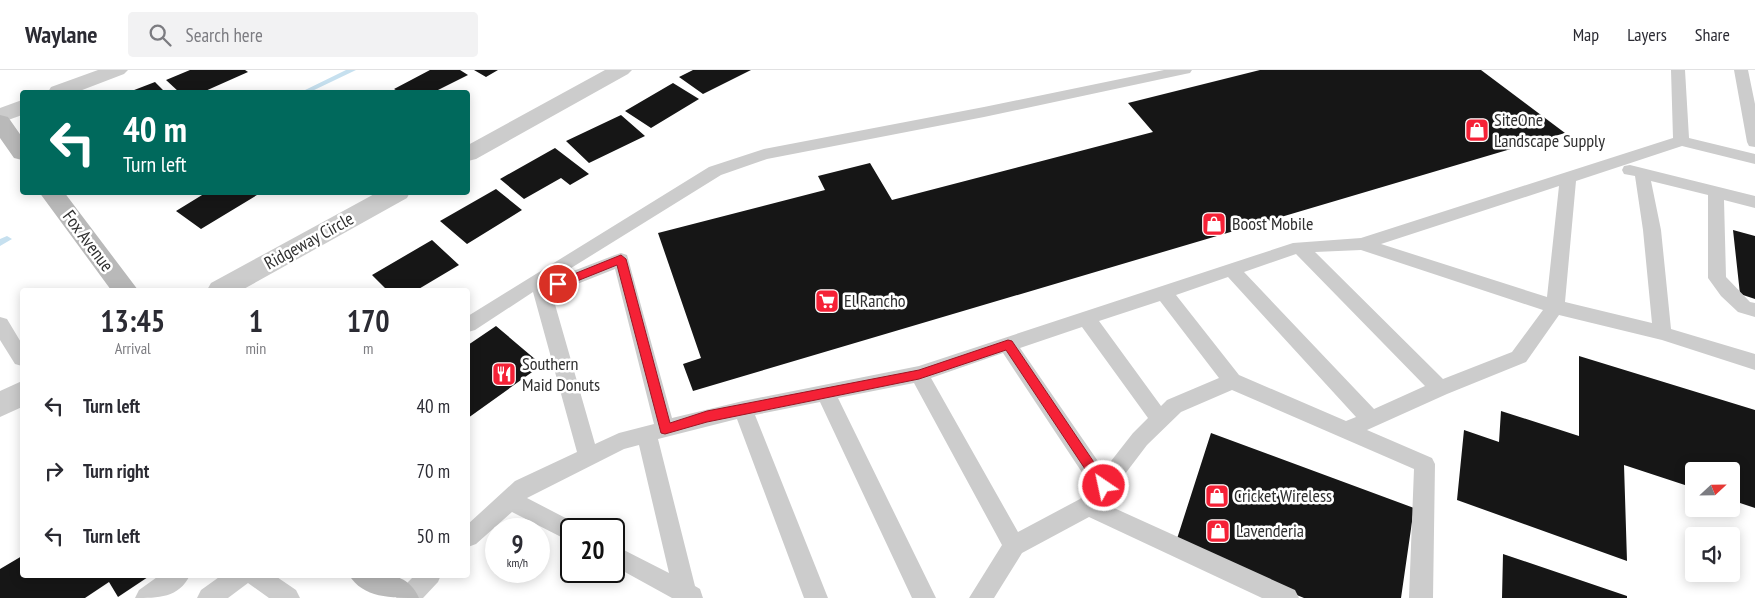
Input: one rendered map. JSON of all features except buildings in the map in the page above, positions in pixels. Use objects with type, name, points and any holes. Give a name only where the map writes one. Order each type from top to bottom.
[{"type":"main road","points":[[0,122],[20,150]]},
{"type":"main road","name":"Fox Avenue","points":[[54,195],[124,288]]},
{"type":"main road","points":[[371,578],[402,598]]},
{"type":"street","points":[[64,90],[117,70]]},
{"type":"street","points":[[470,153],[621,70]]},
{"type":"street","points":[[0,116],[20,108]]},
{"type":"street","name":"Ridgeway Circle","points":[[224,288],[393,195]]},
{"type":"street","points":[[0,405],[20,394]]},
{"type":"lane","points":[[470,325],[638,217],[715,171],[764,154],[984,112],[1185,70]]},
{"type":"lane","points":[[1678,70],[1681,141]]},
{"type":"lane","points":[[1741,70],[1755,142]]},
{"type":"lane","points":[[470,535],[523,488],[619,442],[707,416],[919,374],[1299,247],[1362,244],[1681,141],[1755,159]]},
{"type":"lane","points":[[1609,164],[1755,202]]},
{"type":"lane","points":[[1642,173],[1652,230],[1662,333]]},
{"type":"lane","points":[[1348,430],[1440,388],[1519,358],[1555,307],[1568,177]]},
{"type":"lane","points":[[1716,193],[1717,278],[1727,291],[1744,306],[1755,310]]},
{"type":"lane","points":[[1362,244],[1555,307],[1662,333],[1755,362]]},
{"type":"lane","points":[[1299,247],[1440,388]]},
{"type":"lane","points":[[589,457],[542,291],[621,259],[689,595]]},
{"type":"lane","points":[[1231,269],[1371,419]]},
{"type":"lane","points":[[1163,292],[1232,381],[1425,464],[1421,598]]},
{"type":"lane","points":[[1086,318],[1160,419]]},
{"type":"lane","points":[[0,324],[20,356]]},
{"type":"lane","points":[[1008,344],[1104,486]]},
{"type":"lane","points":[[919,374],[1014,546]]},
{"type":"lane","points":[[981,598],[1014,546],[1088,506],[1140,439],[1174,406],[1232,381]]},
{"type":"lane","points":[[826,393],[924,598]]},
{"type":"lane","points":[[743,409],[816,598]]},
{"type":"lane","points":[[510,500],[560,526]]},
{"type":"lane","points":[[1088,506],[1287,598]]},
{"type":"lane","points":[[625,561],[689,595]]},
{"type":"lane","points":[[147,598],[175,578]]},
{"type":"lane","points":[[209,598],[236,578]]},
{"type":"lane","points":[[259,578],[288,598]]},
{"type":"lane","points":[[408,598],[427,578]]},
{"type":"waterway","points":[[309,90],[352,70]]},
{"type":"waterway","points":[[0,243],[7,239]]},
{"type":"place","name":"SiteOne Landscape Supply","points":[[1477,130]]},
{"type":"place","name":"Boost Mobile","points":[[1214,224]]},
{"type":"place","name":"El Rancho","points":[[827,301]]},
{"type":"place","name":"Southern Maid Donuts","points":[[504,374]]},
{"type":"place","name":"Cricket Wireless","points":[[1217,496]]},
{"type":"place","name":"Lavenderia","points":[[1218,531]]},
{"type":"route","points":[[558,284],[621,259],[665,429],[707,416],[919,374],[1008,344],[1104,486]]}]
